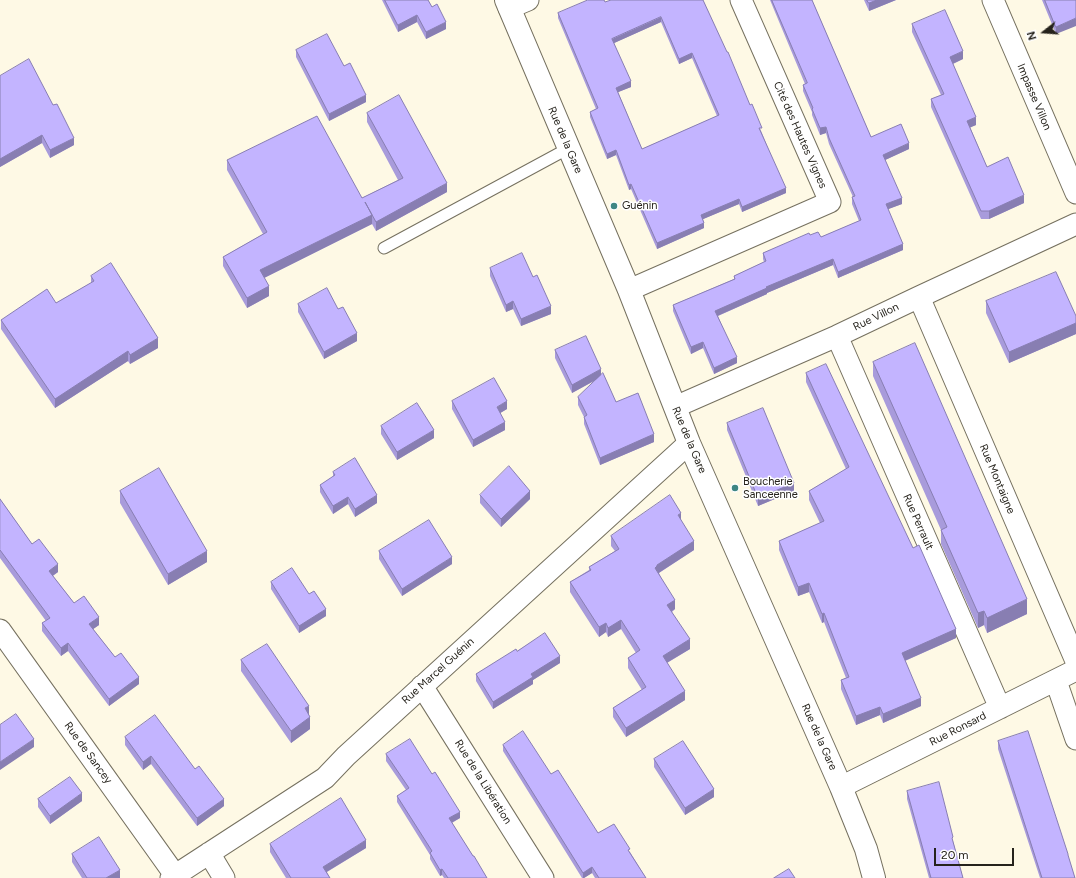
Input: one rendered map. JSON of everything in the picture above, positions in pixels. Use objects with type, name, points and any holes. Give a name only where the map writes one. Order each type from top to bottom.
[{"type":"street","name":"Cité des Hautes Vignes","points":[[629,290],[830,202],[741,0]]},
{"type":"street","name":"Impasse Villon","points":[[993,0],[1076,193]]},
{"type":"street","name":"Rue de la Gare","points":[[514,3],[569,148],[629,290],[690,444],[841,787],[866,849],[874,878]]},
{"type":"street","name":"Rue Villon","points":[[675,407],[836,336],[1076,224]]},
{"type":"street","name":"Rue Montaigne","points":[[919,297],[1076,661]]},
{"type":"street","name":"Rue Perrault","points":[[836,336],[1000,708]]},
{"type":"street","name":"Rue Marcel Guénin","points":[[173,877],[325,778],[346,756],[422,686],[670,460],[690,444]]},
{"type":"street","name":"Rue de Sancey","points":[[0,630],[173,877]]},
{"type":"street","name":"Rue Ronsard","points":[[841,787],[1076,670]]},
{"type":"street","points":[[1056,680],[1076,739]]},
{"type":"street","name":"Rue de la Libération","points":[[422,686],[543,878]]},
{"type":"street","points":[[209,853],[224,878]]},
{"type":"lane","points":[[384,248],[569,148]]},
{"type":"building","points":[[385,0],[428,0],[432,7],[437,4],[446,22],[426,32],[417,15],[398,25]]},
{"type":"building","points":[[588,0],[604,0],[605,2],[611,0],[703,0],[728,52],[750,105],[752,104],[762,128],[759,128],[786,188],[742,207],[739,199],[701,215],[704,223],[657,243],[631,184],[629,185],[616,150],[607,154],[590,112],[598,108],[558,13]],"holes":[[[661,17],[679,59],[692,53],[719,115],[642,149],[616,88],[631,81],[612,39]]]},
{"type":"building","points":[[772,0],[812,0],[871,137],[901,124],[909,143],[883,155],[902,198],[886,204],[903,244],[838,272],[833,259],[766,287],[767,288],[715,311],[737,357],[714,368],[703,342],[691,347],[673,305],[735,279],[734,276],[766,261],[763,253],[809,233],[810,235],[818,232],[821,237],[861,220],[852,197],[855,196],[829,138],[826,127],[820,128],[812,109],[813,108],[803,85],[807,83]]},
{"type":"building","points":[[867,0],[877,0],[869,3]]},
{"type":"building","points":[[1045,0],[1076,0],[1076,18],[1056,27]]},
{"type":"building","points":[[945,10],[963,51],[950,57],[976,117],[967,121],[987,167],[1008,157],[1024,195],[989,211],[981,211],[931,99],[944,94],[912,24]]},
{"type":"building","points":[[327,34],[344,66],[350,63],[366,95],[329,114],[296,50]]},
{"type":"building","points":[[29,59],[53,105],[57,104],[74,138],[50,150],[42,135],[0,159],[0,76]]},
{"type":"building","points":[[399,95],[447,183],[376,222],[365,202],[372,215],[260,270],[269,286],[247,298],[223,257],[267,232],[227,160],[317,116],[362,198],[403,178],[367,113]]},
{"type":"building","points":[[522,253],[533,277],[537,275],[551,306],[521,319],[513,301],[506,305],[490,268]]},
{"type":"building","points":[[111,263],[158,338],[130,355],[128,351],[55,399],[1,320],[47,289],[56,303],[94,281],[91,276]]},
{"type":"building","points":[[1056,272],[1076,316],[1076,323],[1009,352],[986,301]]},
{"type":"building","points":[[327,288],[338,309],[343,307],[357,333],[324,352],[298,304]]},
{"type":"building","points":[[586,336],[601,369],[572,385],[555,350]]},
{"type":"building","points":[[915,343],[1027,599],[987,618],[984,611],[978,613],[941,530],[947,527],[873,362]]},
{"type":"building","points":[[826,364],[913,548],[919,545],[956,629],[902,653],[921,698],[883,714],[880,707],[856,716],[841,680],[849,677],[824,613],[822,614],[809,583],[798,587],[779,541],[824,521],[809,491],[849,467],[806,373]]},
{"type":"building","points":[[603,373],[616,402],[638,393],[654,434],[600,458],[584,417],[587,415],[578,397]]},
{"type":"building","points":[[494,378],[507,401],[497,407],[505,422],[473,440],[452,401]]},
{"type":"building","points":[[417,403],[434,430],[397,452],[381,426]]},
{"type":"building","points":[[763,408],[794,483],[758,498],[727,423]]},
{"type":"building","points":[[355,458],[377,495],[355,509],[348,497],[333,506],[320,485],[335,475],[333,472]]},
{"type":"building","points":[[509,466],[530,491],[501,519],[480,495]]},
{"type":"building","points":[[159,468],[207,551],[168,574],[120,491]]},
{"type":"building","points":[[670,495],[681,513],[678,515],[694,541],[657,565],[655,568],[675,600],[667,605],[690,639],[663,656],[685,691],[626,728],[613,708],[646,687],[628,658],[640,650],[621,620],[608,628],[606,623],[599,627],[570,582],[591,570],[589,567],[619,549],[611,536]]},
{"type":"building","points":[[0,499],[32,544],[39,539],[58,564],[49,571],[74,603],[84,596],[99,617],[89,624],[115,657],[121,653],[139,677],[109,699],[68,643],[61,648],[42,623],[50,618],[0,550]]},
{"type":"building","points":[[429,520],[452,557],[402,589],[379,551]]},
{"type":"building","points":[[292,568],[309,594],[314,591],[326,609],[299,626],[271,582]]},
{"type":"building","points":[[545,633],[560,656],[531,674],[533,677],[493,702],[476,674]]},
{"type":"building","points":[[267,644],[309,706],[305,708],[310,717],[291,731],[241,660]]},
{"type":"building","points":[[16,714],[34,739],[0,762],[0,725]]},
{"type":"building","points":[[155,715],[195,769],[199,766],[224,799],[197,818],[151,756],[143,762],[125,737]]},
{"type":"building","points":[[523,731],[551,774],[558,770],[598,833],[614,824],[630,849],[628,850],[646,878],[599,878],[592,867],[583,873],[503,745]]},
{"type":"building","points":[[1028,731],[1075,878],[1042,878],[998,741]]},
{"type":"building","points":[[410,739],[432,774],[435,772],[460,812],[449,818],[487,878],[448,878],[442,869],[440,870],[430,853],[432,851],[397,796],[409,788],[386,754]]},
{"type":"building","points":[[683,741],[714,789],[685,808],[654,759]]},
{"type":"building","points":[[70,777],[82,793],[50,816],[38,799]]},
{"type":"building","points":[[939,782],[963,878],[931,878],[907,791]]},
{"type":"building","points":[[341,798],[366,840],[323,867],[330,878],[291,878],[270,844]]},
{"type":"building","points":[[99,837],[120,870],[106,878],[87,878],[72,854]]},
{"type":"building","points":[[789,869],[795,878],[774,878]]},
{"type":"place","name":"Guénin","points":[[614,206]]},
{"type":"place","name":"Boucherie Sanceenne","points":[[735,488]]}]
